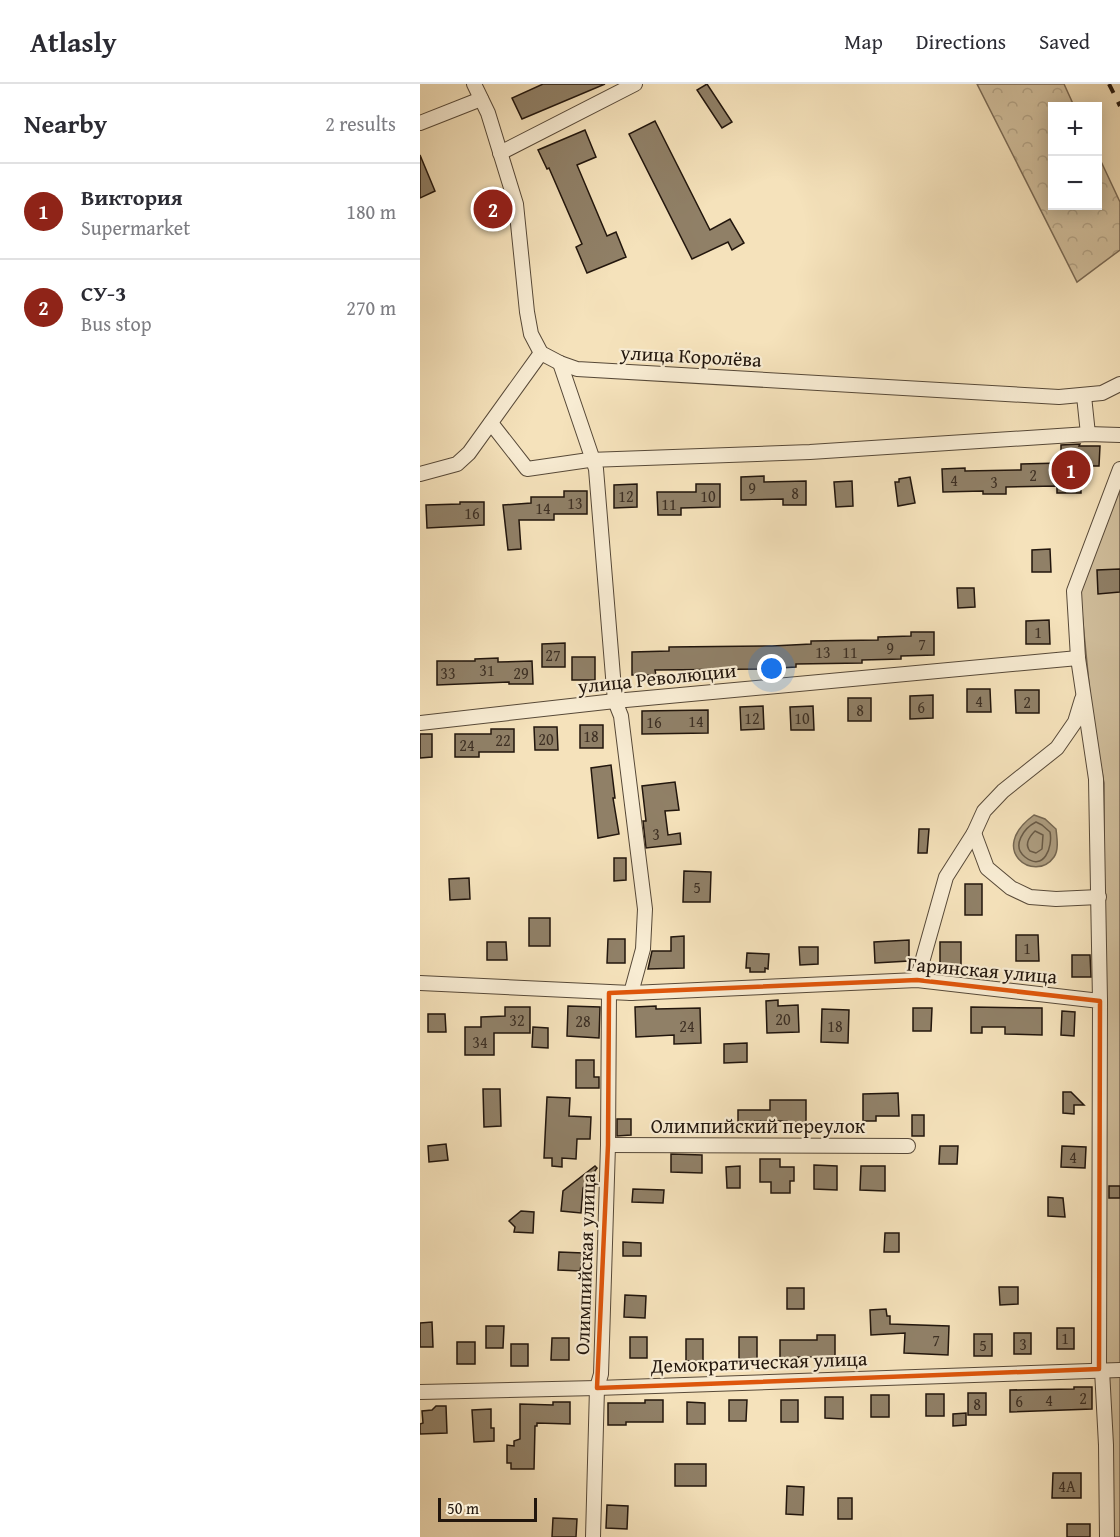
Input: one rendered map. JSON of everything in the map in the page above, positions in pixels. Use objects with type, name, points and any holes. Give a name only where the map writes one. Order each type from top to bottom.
[{"type":"street","points":[[420,474],[457,464],[470,453],[541,353],[531,334],[527,312],[516,204],[488,112],[474,84]]},
{"type":"street","points":[[500,153],[635,84]]},
{"type":"street","points":[[420,123],[481,99]]},
{"type":"street","name":"улица Королёва","points":[[541,353],[577,369],[1059,397],[1102,393],[1120,384]]},
{"type":"street","points":[[560,363],[597,469],[615,701],[621,716],[645,909],[642,949],[631,993]]},
{"type":"street","points":[[1084,396],[1088,434]]},
{"type":"street","points":[[491,423],[527,469],[593,460],[810,452],[1088,434],[1120,435]]},
{"type":"street","points":[[1107,1537],[1113,1445],[1101,1370],[1100,897],[1096,779],[1078,658],[1074,591],[1120,469]]},
{"type":"street","points":[[1114,485],[1120,499]]},
{"type":"street","name":"улица Революции","points":[[420,723],[615,701],[1078,658]]},
{"type":"street","points":[[918,980],[946,877],[974,833],[984,811],[1002,791],[1058,748],[1075,722],[1083,694]]},
{"type":"street","points":[[974,833],[987,868],[1011,888],[1030,897],[1100,897]]},
{"type":"street","name":"Гаринская улица","points":[[420,983],[631,993],[918,980],[1100,1001]]},
{"type":"street","name":"Олимпийская улица","points":[[593,1537],[608,1145],[609,993]]},
{"type":"street","name":"Олимпийский переулок","points":[[608,1145],[908,1146]]},
{"type":"street","name":"Демократическая улица","points":[[420,1392],[1120,1370]]},
{"type":"highlighted area","points":[[917,980],[1100,1001],[1099,1369],[597,1388],[608,1145],[609,993]]},
{"type":"green space","points":[[977,84],[1064,84],[1072,102],[1048,102],[1048,210],[1102,210],[1102,164],[1120,202],[1120,250],[1077,282]]},
{"type":"green space","points":[[1120,485],[1120,1537],[1105,1537],[1104,783],[1093,724],[1080,593]]},
{"type":"water","points":[[1034,815],[1045,819],[1056,829],[1057,840],[1057,851],[1054,857],[1046,864],[1036,867],[1027,865],[1014,851],[1014,840],[1020,828]]},
{"type":"building","points":[[543,84],[605,84],[522,119],[512,98]]},
{"type":"building","points":[[707,84],[732,122],[722,128],[697,90]]},
{"type":"building","points":[[655,121],[710,230],[730,219],[744,243],[732,250],[728,242],[692,259],[629,134]]},
{"type":"building","points":[[585,130],[596,157],[577,165],[607,236],[616,232],[626,257],[587,273],[576,247],[582,244],[549,168],[547,169],[538,150]]},
{"type":"building","points":[[420,155],[435,191],[420,198]]},
{"type":"building","points":[[1080,444],[1079,446],[1100,446],[1099,466],[1080,466],[1081,493],[1057,493],[1057,486],[1006,487],[1006,494],[983,494],[983,491],[943,492],[942,469],[1021,470],[1021,464],[1061,463],[1061,445]]},
{"type":"building","points":[[764,476],[764,482],[806,481],[806,505],[783,505],[783,499],[741,500],[741,477]]},
{"type":"building","points":[[910,477],[915,503],[898,506],[895,482]]},
{"type":"building","points":[[852,481],[853,506],[836,507],[834,482]]},
{"type":"building","points":[[637,484],[637,507],[614,508],[614,485]]},
{"type":"building","points":[[696,484],[720,484],[720,507],[681,508],[681,515],[658,515],[657,492],[696,492]]},
{"type":"building","points":[[564,491],[587,491],[587,514],[554,514],[554,520],[519,520],[521,549],[508,550],[503,505],[531,503],[531,497],[564,497]]},
{"type":"building","points":[[460,502],[484,502],[484,525],[427,528],[426,505],[460,504]]},
{"type":"building","points":[[1050,549],[1051,572],[1032,572],[1032,550]]},
{"type":"building","points":[[1120,569],[1120,592],[1098,594],[1097,570]]},
{"type":"building","points":[[957,588],[974,588],[975,607],[958,608]]},
{"type":"building","points":[[1049,620],[1050,644],[1026,644],[1026,621]]},
{"type":"building","points":[[911,632],[934,632],[934,655],[862,660],[862,663],[796,664],[796,667],[762,669],[655,670],[656,675],[632,675],[632,652],[669,651],[669,647],[772,646],[811,644],[811,641],[878,640],[878,637],[911,636]]},
{"type":"building","points":[[565,643],[565,667],[542,667],[542,644]]},
{"type":"building","points":[[572,657],[595,657],[595,680],[572,680]]},
{"type":"building","points":[[498,658],[498,662],[532,661],[533,684],[509,684],[509,682],[437,685],[437,661],[475,661],[475,659]]},
{"type":"building","points":[[967,689],[990,689],[991,712],[967,712]]},
{"type":"building","points":[[1015,690],[1039,690],[1039,713],[1016,713]]},
{"type":"building","points":[[933,695],[933,718],[910,719],[910,696]]},
{"type":"building","points":[[848,698],[871,698],[871,721],[848,721]]},
{"type":"building","points":[[763,706],[764,729],[741,730],[740,707]]},
{"type":"building","points":[[813,706],[814,730],[791,730],[790,707]]},
{"type":"building","points":[[708,710],[708,733],[642,734],[642,711]]},
{"type":"building","points":[[580,725],[603,725],[603,748],[580,748]]},
{"type":"building","points":[[534,727],[557,727],[558,750],[535,750]]},
{"type":"building","points":[[491,729],[514,729],[514,752],[479,752],[479,757],[455,757],[455,734],[491,734]]},
{"type":"building","points":[[420,734],[432,734],[432,757],[420,758]]},
{"type":"building","points":[[611,765],[615,798],[613,798],[619,834],[598,838],[591,768]]},
{"type":"building","points":[[675,782],[679,810],[665,811],[668,835],[680,833],[681,844],[646,848],[642,786]]},
{"type":"building","points":[[919,829],[929,829],[927,853],[918,853]]},
{"type":"building","points":[[614,858],[626,858],[626,880],[614,881]]},
{"type":"building","points":[[684,871],[711,872],[710,902],[683,902]]},
{"type":"building","points":[[469,878],[470,899],[450,900],[449,879]]},
{"type":"building","points":[[965,884],[982,884],[982,915],[965,915]]},
{"type":"building","points":[[529,918],[550,918],[550,946],[529,946]]},
{"type":"building","points":[[1016,935],[1038,935],[1039,961],[1016,961]]},
{"type":"building","points":[[684,936],[684,968],[648,969],[652,951],[671,951],[671,937]]},
{"type":"building","points":[[608,939],[625,939],[625,963],[607,963]]},
{"type":"building","points":[[909,940],[909,961],[875,963],[874,942]]},
{"type":"building","points":[[487,942],[506,942],[507,960],[487,960]]},
{"type":"building","points":[[940,942],[961,942],[961,966],[940,966]]},
{"type":"building","points":[[799,947],[818,947],[818,964],[800,965]]},
{"type":"building","points":[[747,953],[769,954],[768,969],[765,968],[765,972],[750,972],[750,968],[746,968]]},
{"type":"building","points":[[1072,955],[1090,955],[1091,977],[1072,977]]},
{"type":"building","points":[[778,1000],[778,1006],[798,1005],[799,1032],[767,1033],[766,1001]]},
{"type":"building","points":[[568,1006],[600,1007],[599,1038],[567,1036]]},
{"type":"building","points":[[656,1006],[656,1009],[700,1008],[701,1043],[674,1044],[674,1035],[636,1037],[635,1007]]},
{"type":"building","points":[[505,1007],[530,1007],[530,1033],[494,1033],[494,1055],[465,1055],[465,1027],[481,1027],[481,1017],[505,1016]]},
{"type":"building","points":[[971,1007],[1042,1008],[1042,1035],[1005,1034],[1005,1027],[982,1027],[982,1033],[971,1033]]},
{"type":"building","points":[[913,1008],[932,1008],[931,1031],[913,1031]]},
{"type":"building","points":[[822,1009],[849,1010],[848,1043],[821,1042]]},
{"type":"building","points":[[1062,1011],[1075,1012],[1074,1036],[1061,1035]]},
{"type":"building","points":[[428,1014],[445,1014],[446,1032],[428,1032]]},
{"type":"building","points":[[533,1027],[548,1028],[548,1048],[532,1047]]},
{"type":"building","points":[[747,1043],[747,1062],[724,1063],[724,1044]]},
{"type":"building","points":[[576,1060],[594,1060],[594,1077],[599,1077],[599,1088],[576,1088]]},
{"type":"building","points":[[483,1089],[500,1089],[501,1126],[484,1127]]},
{"type":"building","points":[[1063,1092],[1071,1092],[1084,1105],[1074,1105],[1074,1114],[1063,1113]]},
{"type":"building","points":[[898,1093],[899,1116],[876,1116],[876,1121],[863,1121],[863,1094]]},
{"type":"building","points":[[547,1097],[570,1098],[569,1116],[591,1117],[590,1139],[577,1139],[576,1159],[562,1158],[562,1167],[552,1166],[552,1158],[544,1158]]},
{"type":"building","points":[[770,1100],[806,1100],[806,1127],[787,1127],[787,1121],[755,1121],[755,1126],[738,1127],[738,1110],[770,1110]]},
{"type":"building","points":[[912,1115],[924,1115],[924,1136],[912,1136]]},
{"type":"building","points":[[617,1119],[631,1119],[631,1135],[617,1136]]},
{"type":"building","points":[[446,1144],[448,1160],[429,1162],[428,1146]]},
{"type":"building","points":[[940,1146],[958,1146],[957,1164],[939,1164]]},
{"type":"building","points":[[1062,1146],[1086,1147],[1085,1168],[1061,1167]]},
{"type":"building","points":[[671,1154],[702,1155],[702,1173],[671,1172]]},
{"type":"building","points":[[760,1159],[780,1159],[780,1167],[794,1167],[794,1181],[790,1181],[790,1193],[771,1193],[771,1182],[760,1182]]},
{"type":"building","points":[[814,1165],[837,1166],[837,1190],[814,1189]]},
{"type":"building","points":[[595,1166],[597,1168],[583,1188],[581,1213],[561,1211],[563,1191]]},
{"type":"building","points":[[740,1166],[740,1188],[727,1188],[726,1167]]},
{"type":"building","points":[[861,1166],[885,1166],[885,1191],[860,1190]]},
{"type":"building","points":[[1109,1186],[1120,1186],[1120,1198],[1109,1198]]},
{"type":"building","points":[[633,1189],[664,1190],[663,1203],[632,1202]]},
{"type":"building","points":[[1048,1197],[1063,1198],[1065,1217],[1048,1216]]},
{"type":"building","points":[[521,1211],[534,1212],[533,1233],[514,1232],[515,1227],[509,1221]]},
{"type":"building","points":[[885,1233],[899,1233],[899,1252],[884,1252]]},
{"type":"building","points":[[623,1242],[641,1243],[641,1256],[623,1256]]},
{"type":"building","points":[[559,1252],[583,1253],[580,1271],[558,1270]]},
{"type":"building","points":[[999,1287],[1018,1287],[1018,1304],[1000,1305]]},
{"type":"building","points":[[787,1288],[804,1288],[804,1309],[787,1309]]},
{"type":"building","points":[[625,1295],[646,1296],[645,1318],[624,1317]]},
{"type":"building","points":[[886,1309],[887,1316],[890,1316],[890,1324],[949,1326],[948,1355],[904,1353],[905,1333],[871,1335],[870,1310]]},
{"type":"building","points":[[432,1322],[433,1347],[420,1347],[420,1323]]},
{"type":"building","points":[[486,1326],[504,1326],[503,1348],[486,1348]]},
{"type":"building","points":[[1057,1328],[1074,1328],[1074,1349],[1057,1349]]},
{"type":"building","points":[[1014,1333],[1031,1333],[1031,1354],[1014,1354]]},
{"type":"building","points":[[974,1334],[992,1334],[992,1356],[974,1356]]},
{"type":"building","points":[[817,1335],[835,1335],[835,1357],[798,1357],[798,1361],[780,1361],[780,1340],[817,1340]]},
{"type":"building","points":[[630,1337],[647,1337],[647,1358],[630,1358]]},
{"type":"building","points":[[739,1337],[757,1337],[757,1359],[739,1359]]},
{"type":"building","points":[[552,1338],[569,1338],[569,1360],[551,1360]]},
{"type":"building","points":[[686,1339],[703,1339],[703,1361],[686,1361]]},
{"type":"building","points":[[457,1342],[475,1342],[475,1364],[457,1364]]},
{"type":"building","points":[[511,1344],[528,1344],[528,1366],[511,1366]]},
{"type":"building","points":[[1074,1387],[1092,1387],[1092,1409],[1010,1412],[1010,1390],[1074,1389]]},
{"type":"building","points":[[968,1393],[986,1393],[986,1415],[968,1415]]},
{"type":"building","points":[[926,1394],[944,1394],[944,1416],[926,1416]]},
{"type":"building","points":[[871,1395],[889,1395],[889,1417],[871,1417]]},
{"type":"building","points":[[825,1397],[843,1397],[843,1419],[825,1418]]},
{"type":"building","points":[[645,1400],[663,1400],[663,1422],[626,1422],[626,1425],[608,1425],[608,1403],[645,1403]]},
{"type":"building","points":[[729,1400],[747,1400],[746,1421],[729,1421]]},
{"type":"building","points":[[781,1400],[798,1400],[798,1422],[781,1422]]},
{"type":"building","points":[[553,1402],[570,1402],[570,1424],[537,1423],[535,1426],[534,1469],[511,1469],[511,1463],[507,1463],[507,1445],[514,1446],[514,1441],[520,1439],[520,1404],[553,1405]]},
{"type":"building","points":[[687,1402],[705,1403],[705,1424],[687,1424]]},
{"type":"building","points":[[436,1406],[446,1406],[447,1433],[420,1434],[420,1424],[423,1423],[422,1411],[432,1410]]},
{"type":"building","points":[[491,1409],[494,1441],[474,1442],[472,1410]]},
{"type":"building","points":[[966,1413],[966,1425],[953,1426],[953,1414]]},
{"type":"building","points":[[675,1464],[706,1464],[706,1486],[675,1486]]},
{"type":"building","points":[[1053,1473],[1081,1473],[1081,1498],[1052,1498]]},
{"type":"building","points":[[787,1486],[804,1487],[803,1515],[786,1514]]},
{"type":"building","points":[[838,1498],[852,1498],[852,1519],[838,1519]]},
{"type":"building","points":[[607,1505],[628,1506],[627,1529],[606,1528]]},
{"type":"building","points":[[553,1518],[577,1519],[576,1537],[552,1537]]},
{"type":"building","points":[[1067,1524],[1090,1524],[1090,1537],[1067,1537]]},
{"type":"railway","points":[[1109,84],[1120,106]]},
{"type":"place","name":"СУ-3","points":[[493,209]]},
{"type":"place","name":"Виктория","points":[[1071,470]]}]
